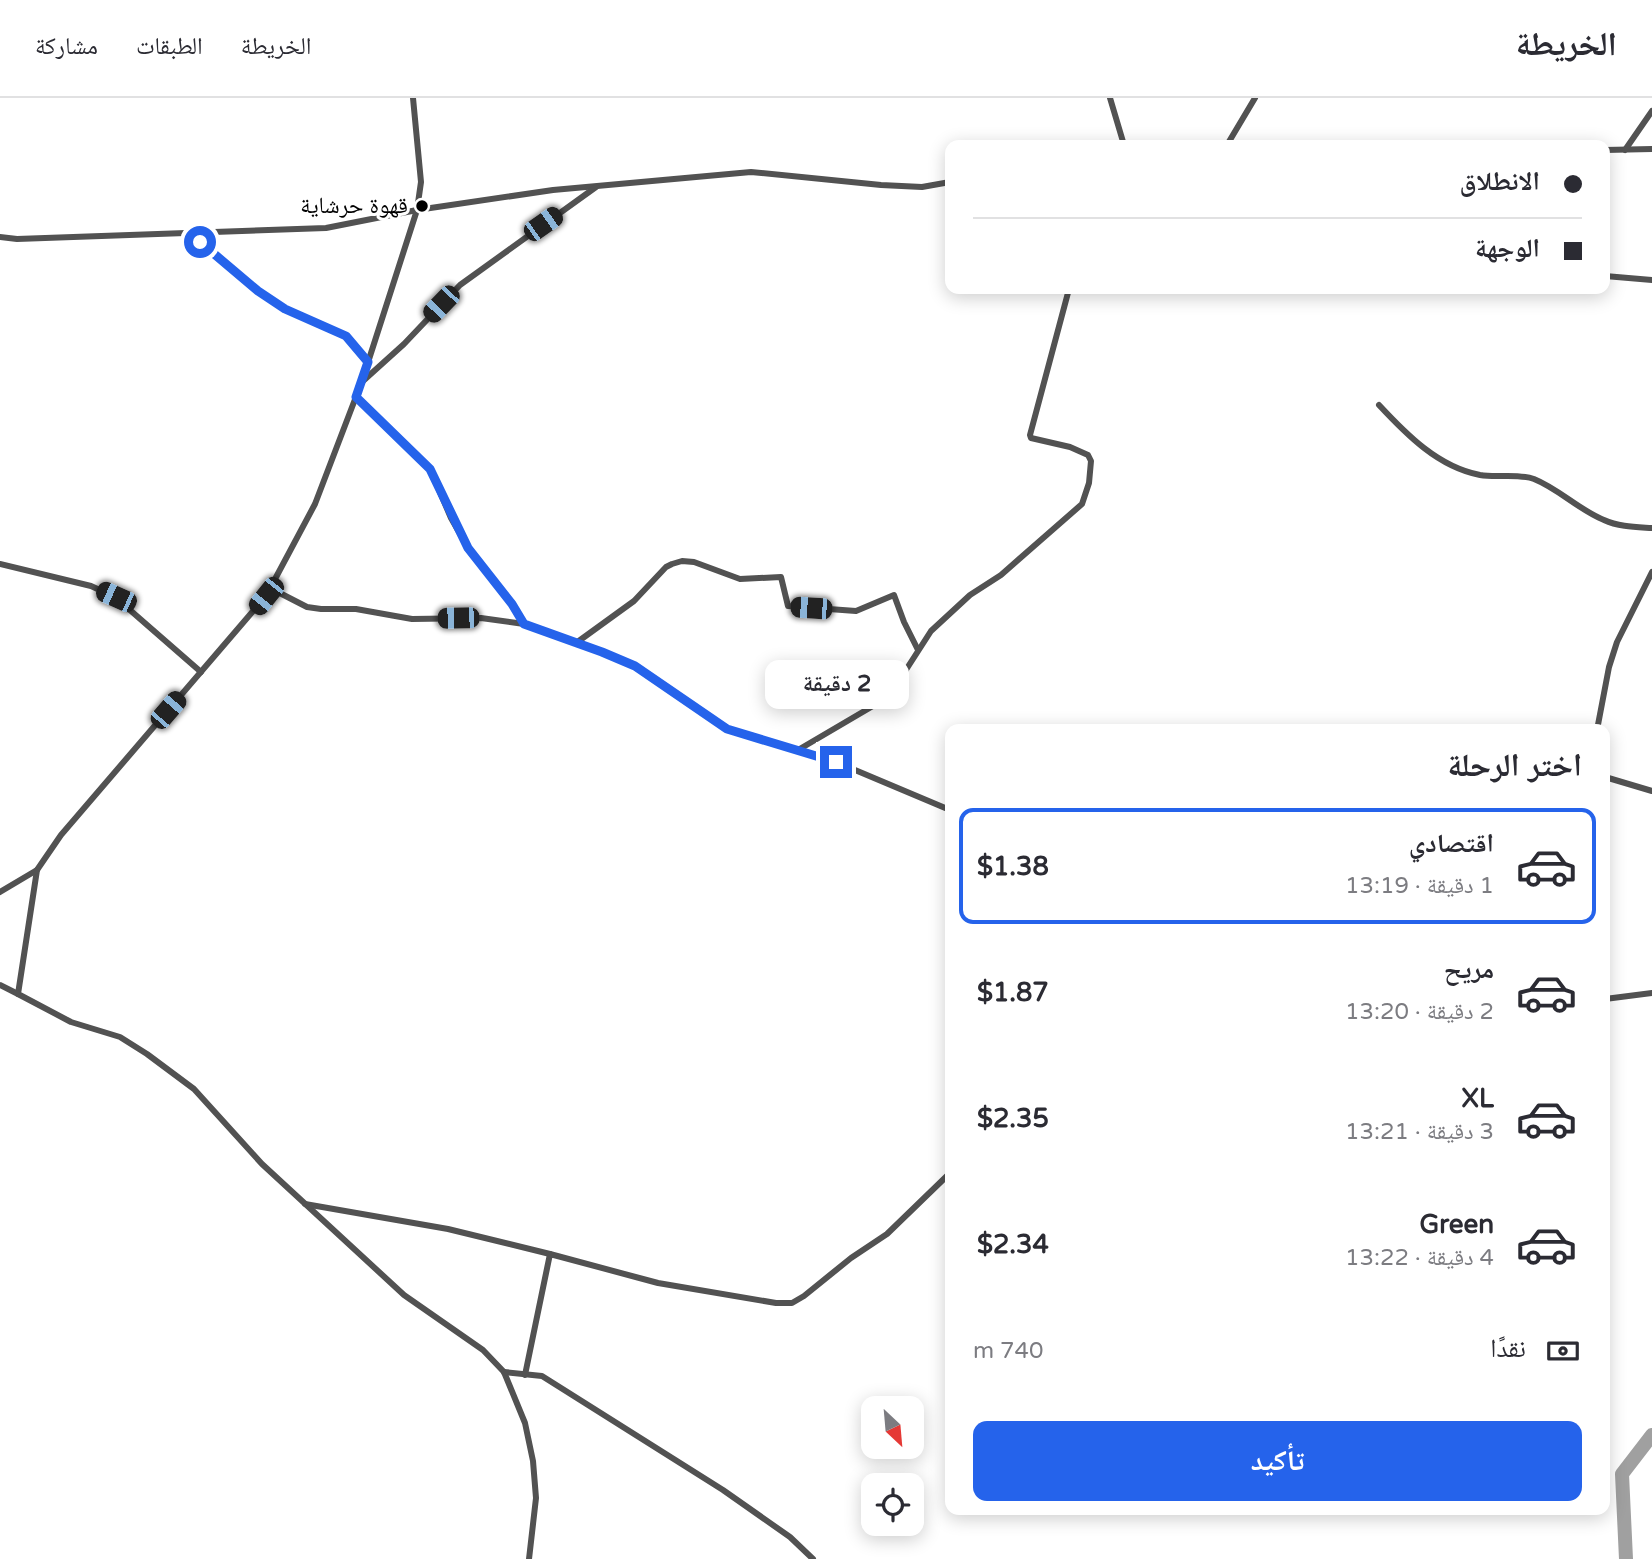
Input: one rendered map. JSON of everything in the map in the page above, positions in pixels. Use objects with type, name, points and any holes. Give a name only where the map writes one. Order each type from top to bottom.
[{"type":"street","points":[[0,892],[37,870],[61,835],[246,621],[270,588],[316,504],[362,382],[417,210],[421,182],[413,98]]},
{"type":"street","points":[[1110,98],[1123,140]]},
{"type":"street","points":[[1230,140],[1255,98]]},
{"type":"street","points":[[1625,150],[1652,111]]},
{"type":"street","points":[[1610,150],[1652,149]]},
{"type":"street","points":[[0,237],[17,239],[326,228],[417,210],[597,186],[751,172],[922,187],[945,183]]},
{"type":"street","points":[[362,382],[404,344],[460,285],[597,186]]},
{"type":"street","points":[[193,234],[258,291],[285,309],[346,336],[368,362]]},
{"type":"street","points":[[1610,277],[1652,280]]},
{"type":"street","points":[[798,750],[878,703],[893,690],[931,631],[970,595],[1001,575],[1082,504],[1089,483],[1091,461],[1088,455],[1070,447],[1031,438],[1030,435],[1068,294]]},
{"type":"street","points":[[356,397],[430,469],[468,548],[512,604],[524,624]]},
{"type":"street","points":[[1379,405],[1409,438],[1463,469],[1479,474],[1525,476],[1554,490],[1602,520],[1619,525],[1652,528]]},
{"type":"street","points":[[576,643],[634,601],[666,567],[682,561],[694,562],[740,579],[781,577],[788,606],[856,611],[894,595],[918,650]]},
{"type":"street","points":[[0,564],[90,586],[116,597],[201,672]]},
{"type":"street","points":[[1598,724],[1609,667],[1617,642],[1652,572]]},
{"type":"street","points":[[270,588],[307,607],[321,610],[356,609],[412,619],[481,618],[524,624],[635,666],[727,729],[836,762],[945,808]]},
{"type":"street","points":[[1610,778],[1652,791]]},
{"type":"street","points":[[18,994],[37,870]]},
{"type":"street","points":[[0,985],[71,1022],[120,1037],[194,1089],[262,1164],[404,1295],[483,1350],[504,1373],[525,1423],[533,1461],[536,1498],[529,1559]]},
{"type":"street","points":[[1610,998],[1652,993]]},
{"type":"street","points":[[305,1204],[448,1229],[658,1283],[776,1303],[792,1303],[887,1234],[945,1178]]},
{"type":"street","points":[[524,1375],[550,1254]]},
{"type":"street","points":[[504,1373],[542,1376],[723,1490],[790,1537],[813,1559]]},
{"type":"waterway","points":[[1626,1559],[1622,1474],[1652,1435]]},
{"type":"place","name":"قهوة حرشاية","points":[[422,206]]},
{"type":"route","points":[[200,242],[258,291],[285,309],[346,336],[358,349],[368,362],[356,397],[430,469],[451,518],[468,548],[512,604],[524,624],[635,666],[727,729],[836,762]]}]
